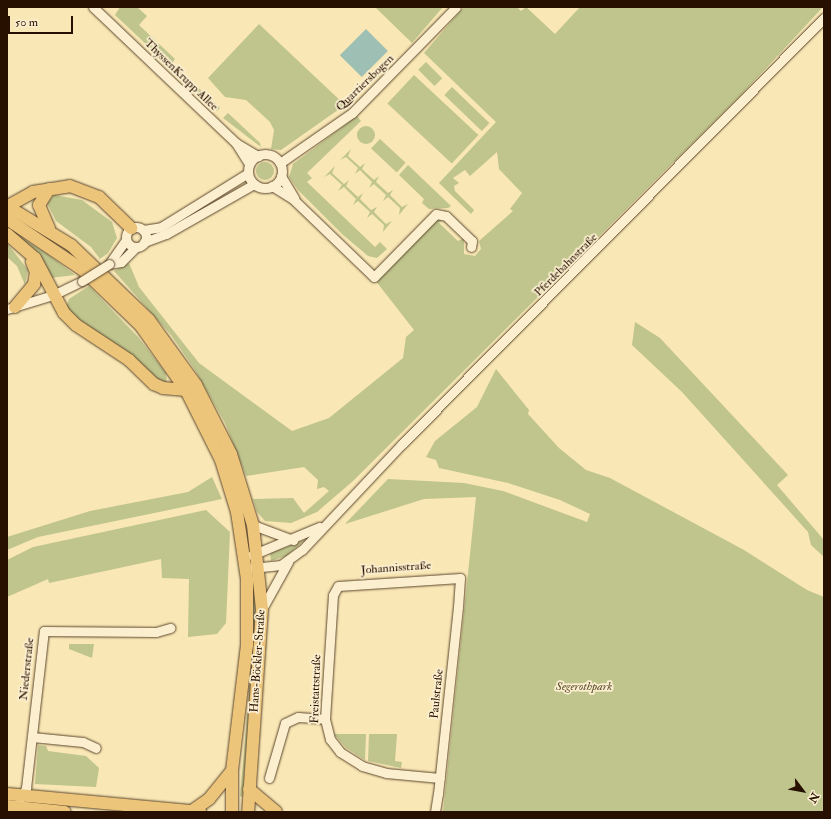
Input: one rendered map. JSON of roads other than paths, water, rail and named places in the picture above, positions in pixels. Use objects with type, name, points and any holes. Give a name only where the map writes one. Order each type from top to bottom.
[{"type":"main road","points":[[8,206],[33,192],[49,188],[70,186],[82,190],[115,209],[137,229]]},
{"type":"main road","points":[[49,188],[38,205],[50,230]]},
{"type":"main road","name":"Hans-Böckler-Straße","points":[[8,206],[50,230],[118,286],[169,346],[196,385],[231,454],[253,525],[259,568],[262,609],[248,812]]},
{"type":"main road","name":"Hans-Böckler-Straße","points":[[7,219],[51,246],[111,295],[141,326],[186,390],[221,460],[237,512],[246,564],[247,644],[232,772],[232,812]]},
{"type":"main road","points":[[7,234],[28,251],[40,266],[53,296],[76,325],[137,366],[154,384],[186,390]]},
{"type":"main road","points":[[11,308],[34,284],[36,272],[28,251]]},
{"type":"main road","points":[[8,802],[22,795],[196,812],[232,772]]},
{"type":"main road","points":[[249,789],[276,812]]},
{"type":"main road","points":[[8,802],[66,812]]},
{"type":"street","name":"ThyssenKrupp Allee","points":[[93,7],[236,143],[258,156]]},
{"type":"street","name":"Quartiersbogen","points":[[280,163],[352,113],[456,7]]},
{"type":"street","name":"Pferdebahnstraße","points":[[262,609],[289,561],[322,525],[824,18]]},
{"type":"street","name":"ThyssenKrupp Allee","points":[[236,143],[249,168]]},
{"type":"street","points":[[109,264],[126,240],[137,229],[161,227],[249,168],[258,156],[270,155],[280,163],[281,176],[294,200]]},
{"type":"street","points":[[249,168],[254,184]]},
{"type":"street","points":[[254,184],[264,188],[272,186],[281,176]]},
{"type":"street","points":[[11,308],[53,296],[82,281],[109,264],[120,262],[140,245],[166,234],[254,184]]},
{"type":"street","points":[[272,186],[294,200],[374,277],[436,214],[446,216],[472,241],[471,247]]},
{"type":"street","points":[[137,229],[140,245]]},
{"type":"street","points":[[126,240],[140,245]]},
{"type":"street","points":[[253,525],[293,540]]},
{"type":"street","name":"Pferdebahnstraße","points":[[246,564],[257,553],[293,540],[322,525]]},
{"type":"street","points":[[246,564],[259,568],[289,561]]},
{"type":"street","name":"Johannisstraße","points":[[335,590],[343,584],[460,578]]},
{"type":"street","name":"Paulstraße","points":[[435,812],[440,778],[460,578]]},
{"type":"street","name":"Freistattstraße","points":[[335,590],[325,719],[326,732],[336,747],[362,766],[386,773],[440,778]]},
{"type":"street","name":"Niederstraße","points":[[22,795],[32,737],[44,631],[156,632],[170,628]]},
{"type":"street","points":[[268,778],[285,723],[298,717],[325,719]]},
{"type":"street","points":[[32,737],[83,742],[96,748]]},
{"type":"water","points":[[366,29],[388,51],[362,77],[340,55]]},
{"type":"park label","name":"Segerothpark","points":[[584,687]]}]
